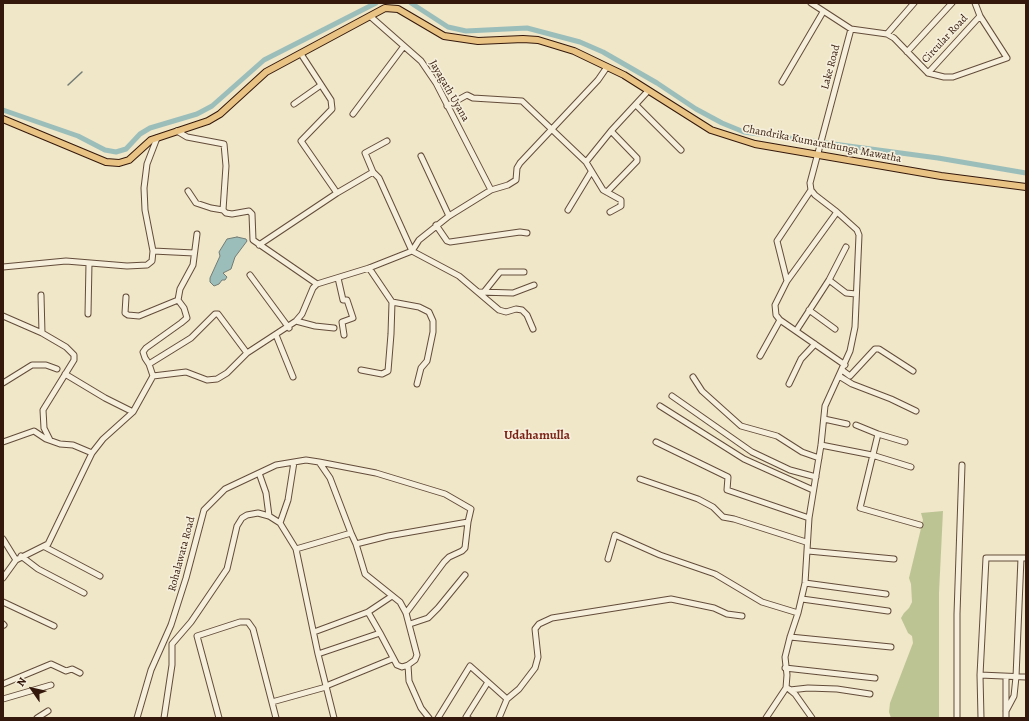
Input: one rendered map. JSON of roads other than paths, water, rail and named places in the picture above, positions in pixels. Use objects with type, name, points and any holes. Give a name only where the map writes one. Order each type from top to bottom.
[{"type":"main road","name":"Chandrika Kumarathunga Mawatha","points":[[3,119],[106,162],[119,163],[129,160],[151,140],[208,121],[220,114],[266,72],[371,17],[385,8],[398,9],[444,36],[478,42],[523,39],[538,40],[574,50],[607,67],[711,130],[755,144],[819,153],[941,176],[1026,187]]},
{"type":"street","points":[[811,3],[851,29],[887,34],[914,3]]},
{"type":"street","points":[[907,52],[952,3]]},
{"type":"street","name":"Circular Road","points":[[887,34],[928,73],[980,16],[975,3]]},
{"type":"street","points":[[782,82],[823,12]]},
{"type":"street","points":[[928,73],[944,78],[953,77],[1007,58],[980,16]]},
{"type":"street","name":"Jayagath Uyana","points":[[371,17],[421,61],[436,83],[491,190]]},
{"type":"street","name":"Lake Road","points":[[810,190],[810,183],[851,29]]},
{"type":"street","points":[[353,114],[404,46]]},
{"type":"street","points":[[301,54],[331,100],[332,109],[301,141],[337,193]]},
{"type":"street","points":[[153,376],[186,372],[207,380],[217,379],[227,373],[247,353],[289,328],[302,314],[313,288],[317,284],[369,268],[412,251],[419,240],[448,216],[491,190],[508,185],[516,180],[517,168],[520,163],[598,80],[607,67]]},
{"type":"street","points":[[294,104],[321,85]]},
{"type":"street","points":[[586,162],[611,131],[648,91]]},
{"type":"street","points":[[447,106],[467,95],[473,98],[522,101],[586,162],[603,190],[621,200],[621,206],[610,212]]},
{"type":"street","points":[[636,105],[681,150]]},
{"type":"street","points":[[177,131],[187,137],[224,144],[226,166],[223,210]]},
{"type":"street","points":[[607,192],[637,161],[637,158],[611,131]]},
{"type":"street","points":[[3,267],[66,261],[127,266],[147,265],[152,261],[153,251],[145,210],[144,188],[147,164],[157,138]]},
{"type":"street","points":[[387,141],[365,152],[373,172],[379,178],[412,251],[458,276],[482,292],[499,310],[506,312],[516,309],[522,310],[527,315],[533,329]]},
{"type":"street","points":[[422,156],[448,216]]},
{"type":"street","points":[[259,245],[337,193],[373,172]]},
{"type":"street","points":[[568,210],[592,172]]},
{"type":"street","points":[[766,718],[788,689],[785,657],[802,599],[805,583],[808,551],[806,542],[821,445],[825,406],[830,391],[839,376],[850,351],[855,327],[860,235],[857,230],[837,212],[810,190],[777,241],[788,281]]},
{"type":"street","points":[[188,191],[196,203],[223,210],[226,213],[248,211],[252,214],[252,237],[259,245],[317,284]]},
{"type":"street","points":[[837,212],[788,281],[775,305],[776,315],[780,320],[815,344],[843,367],[850,376],[875,349],[879,349],[913,371]]},
{"type":"street","points":[[436,225],[447,241],[450,242],[520,232],[527,233]]},
{"type":"street","points":[[3,578],[16,560],[21,556],[28,555],[45,547],[92,453],[103,439],[134,412],[153,376],[150,364],[144,358],[143,352],[146,348],[181,324],[187,318],[184,308],[178,300],[180,289],[193,265],[197,234]]},
{"type":"street","points":[[796,331],[829,280],[846,247]]},
{"type":"street","points":[[153,251],[194,253]]},
{"type":"street","points":[[88,314],[89,263]]},
{"type":"street","points":[[361,370],[382,374],[388,371],[392,302],[369,268]]},
{"type":"street","points":[[482,292],[500,272],[524,272]]},
{"type":"street","points":[[250,275],[289,328]]},
{"type":"street","points":[[338,278],[343,300],[347,300],[353,318],[342,322],[344,335]]},
{"type":"street","points":[[829,280],[846,293],[856,294]]},
{"type":"street","points":[[482,292],[513,293],[534,285]]},
{"type":"street","points":[[41,296],[42,333]]},
{"type":"street","points":[[126,297],[125,313],[128,315],[139,316],[178,300]]},
{"type":"street","points":[[392,302],[419,307],[429,312],[433,321],[433,332],[427,361],[421,368],[417,384]]},
{"type":"street","points":[[809,310],[835,329]]},
{"type":"street","points":[[150,364],[191,338],[215,314],[218,314],[247,353]]},
{"type":"street","points":[[3,316],[42,333],[66,347],[74,355],[74,360],[43,410],[44,428],[50,440]]},
{"type":"street","points":[[760,356],[780,320]]},
{"type":"street","points":[[296,321],[315,326],[334,328]]},
{"type":"street","points":[[276,335],[292,377]]},
{"type":"street","points":[[789,384],[801,359],[815,344]]},
{"type":"street","points":[[3,383],[32,365],[46,366],[57,369]]},
{"type":"street","points":[[65,374],[104,398],[134,412]]},
{"type":"street","points":[[839,376],[852,384],[891,399],[916,411]]},
{"type":"street","points":[[693,377],[702,391],[741,426],[777,436],[802,452],[819,458]]},
{"type":"street","points":[[672,396],[752,452],[790,470],[816,477]]},
{"type":"street","points":[[660,406],[744,459],[813,490]]},
{"type":"street","points":[[824,420],[846,424]]},
{"type":"street","points":[[856,426],[905,442]]},
{"type":"street","points":[[3,442],[34,431],[50,440],[92,453]]},
{"type":"street","points":[[878,434],[860,508],[920,525]]},
{"type":"street","points":[[656,442],[728,477],[727,490],[809,518]]},
{"type":"street","points":[[821,445],[872,455],[912,467]]},
{"type":"street","name":"Rohalawata Road","points":[[137,718],[151,670],[171,625],[182,591],[204,510],[225,489],[276,465],[306,460],[376,472],[445,494],[471,509],[468,522]]},
{"type":"street","points":[[280,523],[288,500],[294,462]]},
{"type":"street","points":[[319,462],[330,478],[356,544],[365,574],[400,602],[406,613],[417,655],[414,660],[408,665],[402,667],[397,665],[392,659],[368,612]]},
{"type":"street","points":[[958,718],[957,614],[962,465]]},
{"type":"street","points":[[259,473],[266,493],[269,516]]},
{"type":"street","points":[[640,479],[698,499],[714,507],[723,517],[734,519],[806,542]]},
{"type":"street","points":[[164,718],[174,640],[191,622],[226,569],[237,526],[242,518],[258,513],[269,516],[280,523],[296,549],[318,654],[334,718]]},
{"type":"street","points":[[356,544],[388,536],[468,522],[465,548],[462,552],[449,557],[444,562],[406,613]]},
{"type":"street","points":[[296,549],[351,533]]},
{"type":"street","points":[[608,559],[615,535],[660,555],[715,574],[762,602],[798,613]]},
{"type":"street","points":[[3,539],[16,560]]},
{"type":"street","points":[[45,547],[100,576]]},
{"type":"street","points":[[808,551],[894,559]]},
{"type":"street","points":[[21,556],[38,569],[84,593]]},
{"type":"street","points":[[981,718],[980,675],[986,558],[1024,558],[1014,696],[1006,712]]},
{"type":"street","points":[[410,624],[428,618],[465,575]]},
{"type":"street","points":[[805,583],[886,594]]},
{"type":"street","points":[[314,632],[368,612],[392,596]]},
{"type":"street","points":[[499,718],[507,699],[519,689],[536,668],[538,657],[535,629],[539,624],[552,618],[671,598],[714,608],[727,614],[742,616]]},
{"type":"street","points":[[802,599],[888,611]]},
{"type":"street","points":[[3,602],[54,626]]},
{"type":"street","points":[[219,718],[197,636],[240,622],[248,622],[253,629],[276,718]]},
{"type":"street","points":[[318,654],[380,633]]},
{"type":"street","points":[[790,637],[891,647]]},
{"type":"street","points":[[272,702],[326,686],[392,659]]},
{"type":"street","points":[[3,684],[52,664],[66,671],[72,669],[80,673]]},
{"type":"street","points":[[408,665],[409,681],[414,694],[421,708],[429,718]]},
{"type":"street","points":[[438,718],[470,666],[507,699]]},
{"type":"street","points":[[785,668],[875,678]]},
{"type":"street","points":[[980,675],[1026,677]]},
{"type":"street","points":[[1006,677],[1006,718]]},
{"type":"street","points":[[466,718],[488,682]]},
{"type":"street","points":[[3,699],[51,685]]},
{"type":"street","points":[[788,689],[837,689],[870,694]]},
{"type":"street","points":[[788,689],[795,694],[812,718]]},
{"type":"street","points":[[37,718],[48,711]]},
{"type":"water","points":[[237,237],[246,239],[247,241],[235,257],[231,269],[223,273],[227,277],[225,280],[222,280],[219,284],[214,286],[210,282],[210,278],[220,256],[219,252],[227,239]]},
{"type":"waterway","points":[[3,110],[78,136],[105,150],[116,152],[126,149],[140,134],[150,128],[197,114],[212,106],[264,60],[376,3]]},
{"type":"waterway","points":[[411,3],[448,27],[466,31],[527,28],[580,42],[603,52],[657,83],[696,109],[722,123],[744,132],[938,158],[1026,173]]},
{"type":"waterway","points":[[68,85],[82,72]]},
{"type":"district","name":"Udahamulla","points":[[537,436]]}]
